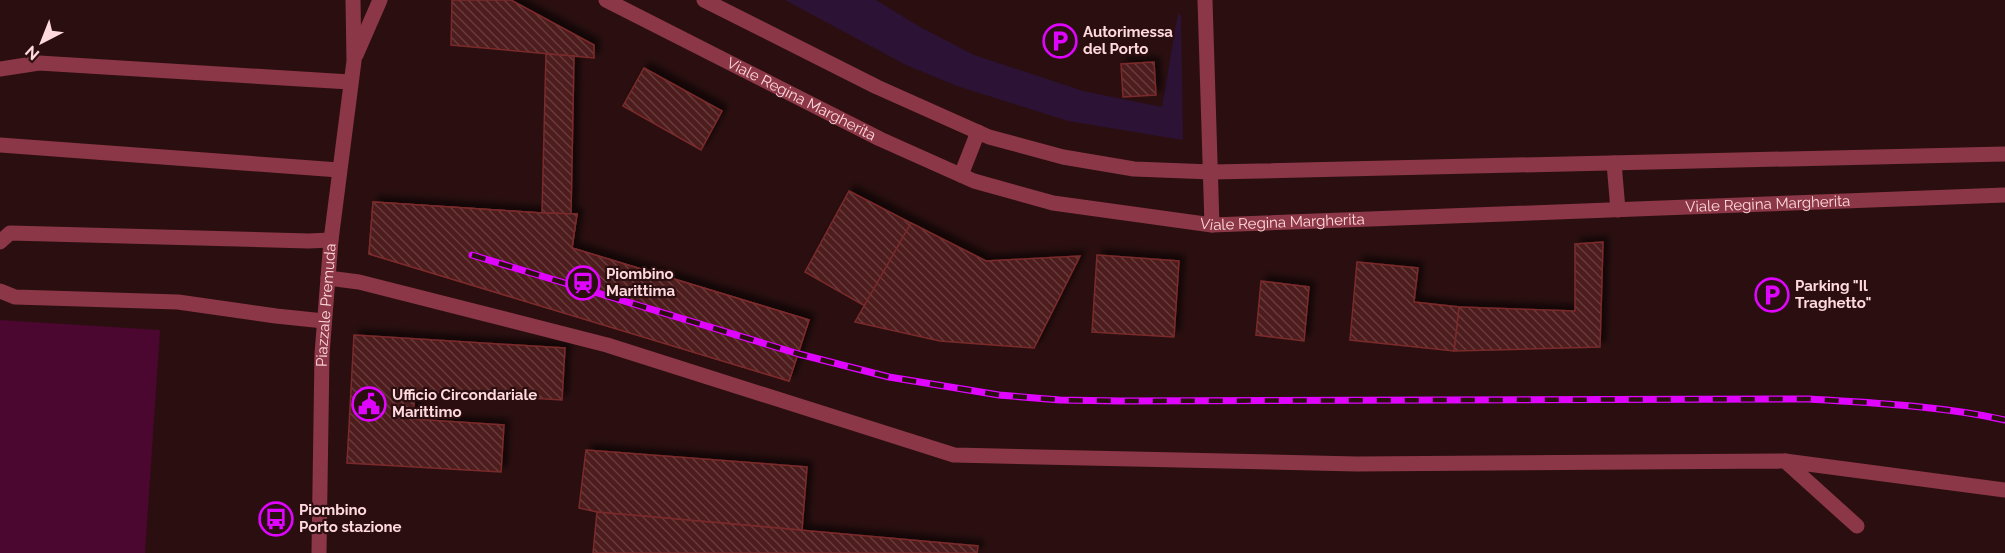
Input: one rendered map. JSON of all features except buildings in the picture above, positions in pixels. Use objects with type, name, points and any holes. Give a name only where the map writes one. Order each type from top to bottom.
[{"type":"street","name":"Piazzale Premuda","points":[[319,553],[321,354],[331,240],[354,60],[353,0]]},
{"type":"street","name":"Piazzale Premuda","points":[[354,60],[380,0]]},
{"type":"street","name":"Viale Regina Margherita","points":[[606,0],[880,140],[974,181],[1053,203],[1212,225],[2005,195]]},
{"type":"street","points":[[704,0],[877,87],[989,137],[1063,157],[1134,169],[1212,172],[2005,154]]},
{"type":"street","points":[[1205,0],[1212,225]]},
{"type":"street","points":[[0,69],[39,63],[350,82]]},
{"type":"street","points":[[961,175],[978,132]]},
{"type":"street","points":[[0,145],[339,170]]},
{"type":"street","points":[[1614,163],[1618,210]]},
{"type":"street","points":[[0,242],[10,233],[309,242],[331,240]]},
{"type":"street","points":[[328,278],[359,282],[606,345],[954,455],[1357,464],[1785,461],[2005,490]]},
{"type":"street","points":[[0,291],[15,297],[178,302],[324,321]]},
{"type":"street","points":[[1785,461],[1857,526]]},
{"type":"shaded area","points":[[785,0],[876,0],[920,27],[974,55],[1083,91],[1162,107],[1178,13],[1181,16],[1183,140],[1068,121],[957,86],[906,65]]},
{"type":"shaded area","points":[[0,320],[160,330],[145,553],[0,553]]},
{"type":"railway","points":[[472,255],[799,354],[889,377],[999,395],[1060,400],[1120,401],[1809,399],[1932,408],[2005,420]]},
{"type":"place","name":"Autorimessa del Porto","points":[[1060,41]]},
{"type":"place","name":"Piombino Marittima","points":[[583,283]]},
{"type":"place","name":"Parking \"Il Traghetto\"","points":[[1772,295]]},
{"type":"place","name":"Ufficio Circondariale Marittimo","points":[[369,404]]},
{"type":"place","name":"Piombino Porto stazione","points":[[276,519]]}]
